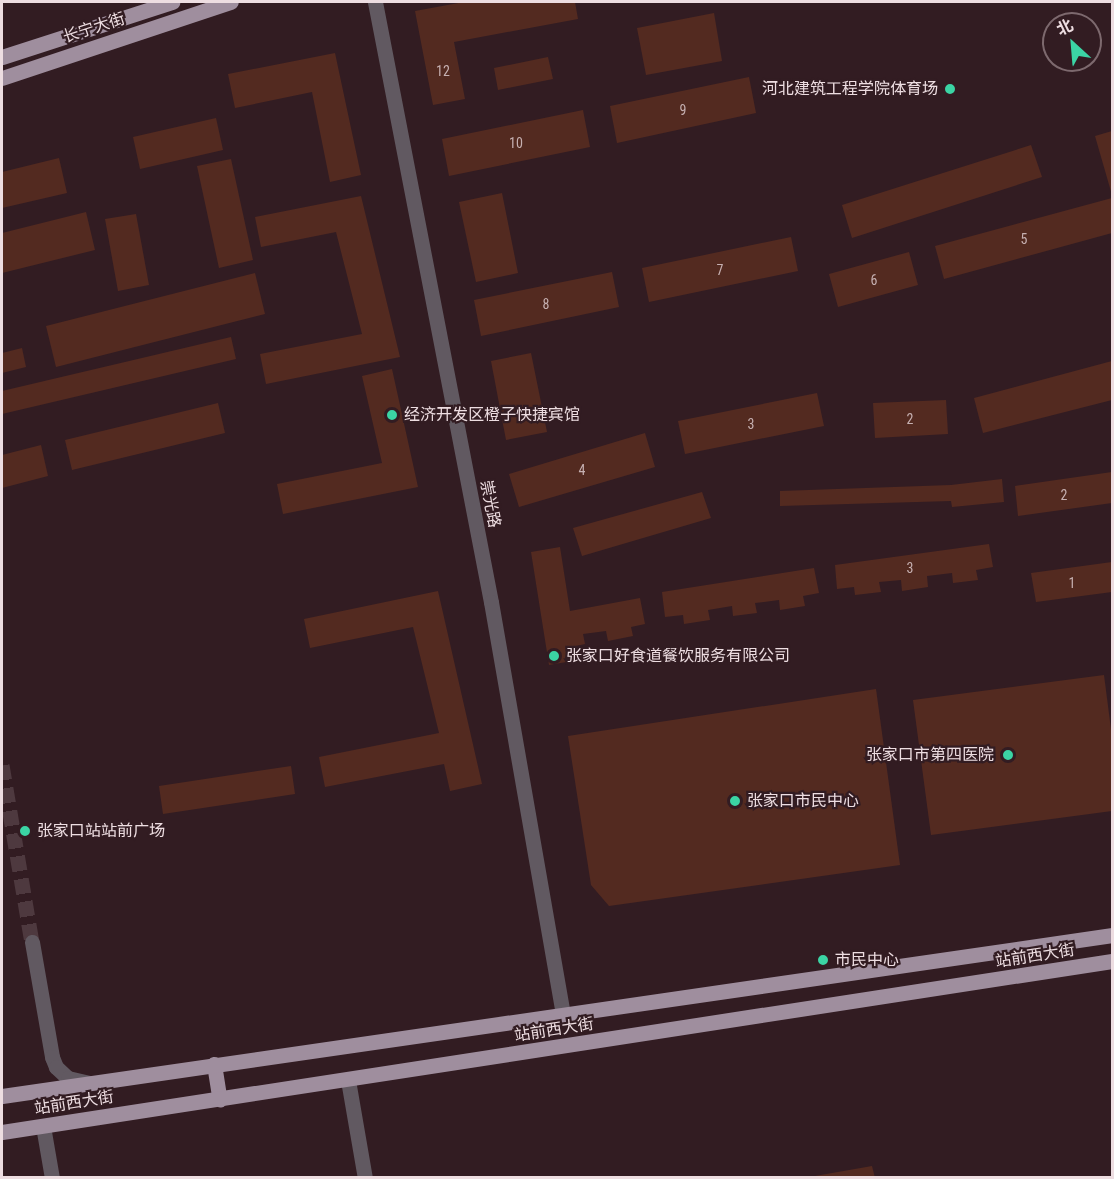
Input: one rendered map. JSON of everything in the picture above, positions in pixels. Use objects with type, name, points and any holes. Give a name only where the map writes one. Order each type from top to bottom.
[{"type":"main road","name":"长宁大街","points":[[2,57],[172,2]]},
{"type":"main road","name":"长宁大街","points":[[2,78],[231,2]]},
{"type":"main road","name":"站前西大街","points":[[2,1096],[1113,935]]},
{"type":"main road","name":"站前西大街","points":[[2,1132],[1113,961]]},
{"type":"main road","points":[[214,1064],[220,1100]]},
{"type":"street","name":"崇光路","points":[[375,2],[491,602],[563,1015]]},
{"type":"street","points":[[32,942],[52,1057],[56,1067],[68,1078],[89,1083]]},
{"type":"street","points":[[348,1080],[365,1178]]},
{"type":"street","points":[[43,1126],[52,1178]]},
{"type":"building","points":[[464,2],[575,2],[578,19],[454,42],[465,99],[433,105],[415,11]]},
{"type":"building","points":[[714,13],[722,61],[646,75],[637,28]]},
{"type":"building","points":[[335,53],[361,175],[330,182],[312,92],[235,108],[228,74]]},
{"type":"building","points":[[548,57],[553,79],[498,90],[494,68]]},
{"type":"building","points":[[749,77],[756,113],[617,143],[610,106]]},
{"type":"building","points":[[583,110],[590,147],[449,176],[442,139]]},
{"type":"building","points":[[216,118],[223,150],[140,169],[133,137]]},
{"type":"building","points":[[1112,131],[1112,195],[1095,136]]},
{"type":"building","points":[[1031,145],[1042,177],[852,238],[842,205]]},
{"type":"building","points":[[59,158],[67,193],[2,208],[2,172]]},
{"type":"building","points":[[231,159],[253,260],[219,268],[197,166]]},
{"type":"building","points":[[502,193],[518,273],[476,282],[459,202]]},
{"type":"building","points":[[361,196],[400,357],[266,384],[260,354],[362,334],[336,232],[261,247],[255,217]]},
{"type":"building","points":[[1112,198],[1112,233],[944,279],[935,246]]},
{"type":"building","points":[[86,212],[95,250],[2,273],[2,233]]},
{"type":"building","points":[[136,214],[149,285],[118,291],[105,219]]},
{"type":"building","points":[[791,237],[798,271],[649,302],[642,268]]},
{"type":"building","points":[[909,252],[918,285],[838,307],[829,274]]},
{"type":"building","points":[[612,272],[619,307],[481,336],[474,300]]},
{"type":"building","points":[[255,273],[265,314],[56,367],[46,326]]},
{"type":"building","points":[[231,337],[236,359],[2,414],[2,391]]},
{"type":"building","points":[[22,348],[26,367],[2,373],[2,353]]},
{"type":"building","points":[[531,353],[547,432],[506,440],[491,361]]},
{"type":"building","points":[[1112,361],[1112,400],[983,433],[974,398]]},
{"type":"building","points":[[392,369],[418,487],[283,514],[277,484],[382,463],[362,376]]},
{"type":"building","points":[[817,393],[824,426],[685,454],[678,421]]},
{"type":"building","points":[[946,400],[948,434],[875,438],[873,403]]},
{"type":"building","points":[[218,403],[225,433],[72,470],[65,440]]},
{"type":"building","points":[[645,433],[655,467],[519,507],[509,474]]},
{"type":"building","points":[[41,445],[48,476],[2,488],[2,455]]},
{"type":"building","points":[[1112,472],[1112,503],[1018,516],[1015,486]]},
{"type":"building","points":[[1002,479],[1004,502],[952,507],[951,501],[780,506],[780,491],[951,485]]},
{"type":"building","points":[[702,492],[711,518],[582,556],[573,528]]},
{"type":"building","points":[[989,544],[993,567],[976,570],[978,580],[953,583],[952,573],[927,576],[928,587],[902,591],[901,580],[879,582],[881,592],[855,595],[854,587],[837,589],[835,565]]},
{"type":"building","points":[[560,547],[570,611],[640,598],[645,624],[631,627],[633,636],[608,641],[606,631],[583,634],[585,644],[576,646],[578,660],[549,665],[531,552]]},
{"type":"building","points":[[1112,562],[1112,592],[1036,602],[1031,573]]},
{"type":"building","points":[[814,568],[819,593],[803,596],[805,606],[780,610],[779,600],[755,603],[757,613],[733,616],[732,606],[708,610],[710,620],[684,624],[683,615],[665,617],[662,592]]},
{"type":"building","points":[[438,591],[482,784],[450,791],[444,764],[325,787],[319,757],[439,733],[413,627],[310,648],[304,619]]},
{"type":"building","name":"张家口市第四医院","points":[[1104,675],[1112,737],[1112,811],[931,835],[913,700]]},
{"type":"building","name":"张家口市民中心","points":[[876,689],[900,865],[609,906],[591,885],[568,736]]},
{"type":"building","points":[[291,766],[295,794],[163,814],[159,786]]},
{"type":"building","points":[[872,1166],[875,1178],[815,1178],[815,1176]]},
{"type":"tunnel","points":[[2,765],[32,942]]},
{"type":"place","name":"河北建筑工程学院体育场","points":[[950,89]]},
{"type":"place","name":"经济开发区橙子快捷宾馆","points":[[392,415]]},
{"type":"place","name":"张家口好食道餐饮服务有限公司","points":[[554,656]]},
{"type":"place","name":"张家口市第四医院","points":[[1008,755]]},
{"type":"place","name":"张家口市民中心","points":[[735,801]]},
{"type":"place","name":"张家口站站前广场","points":[[25,831]]},
{"type":"place","name":"市民中心","points":[[823,960]]}]
